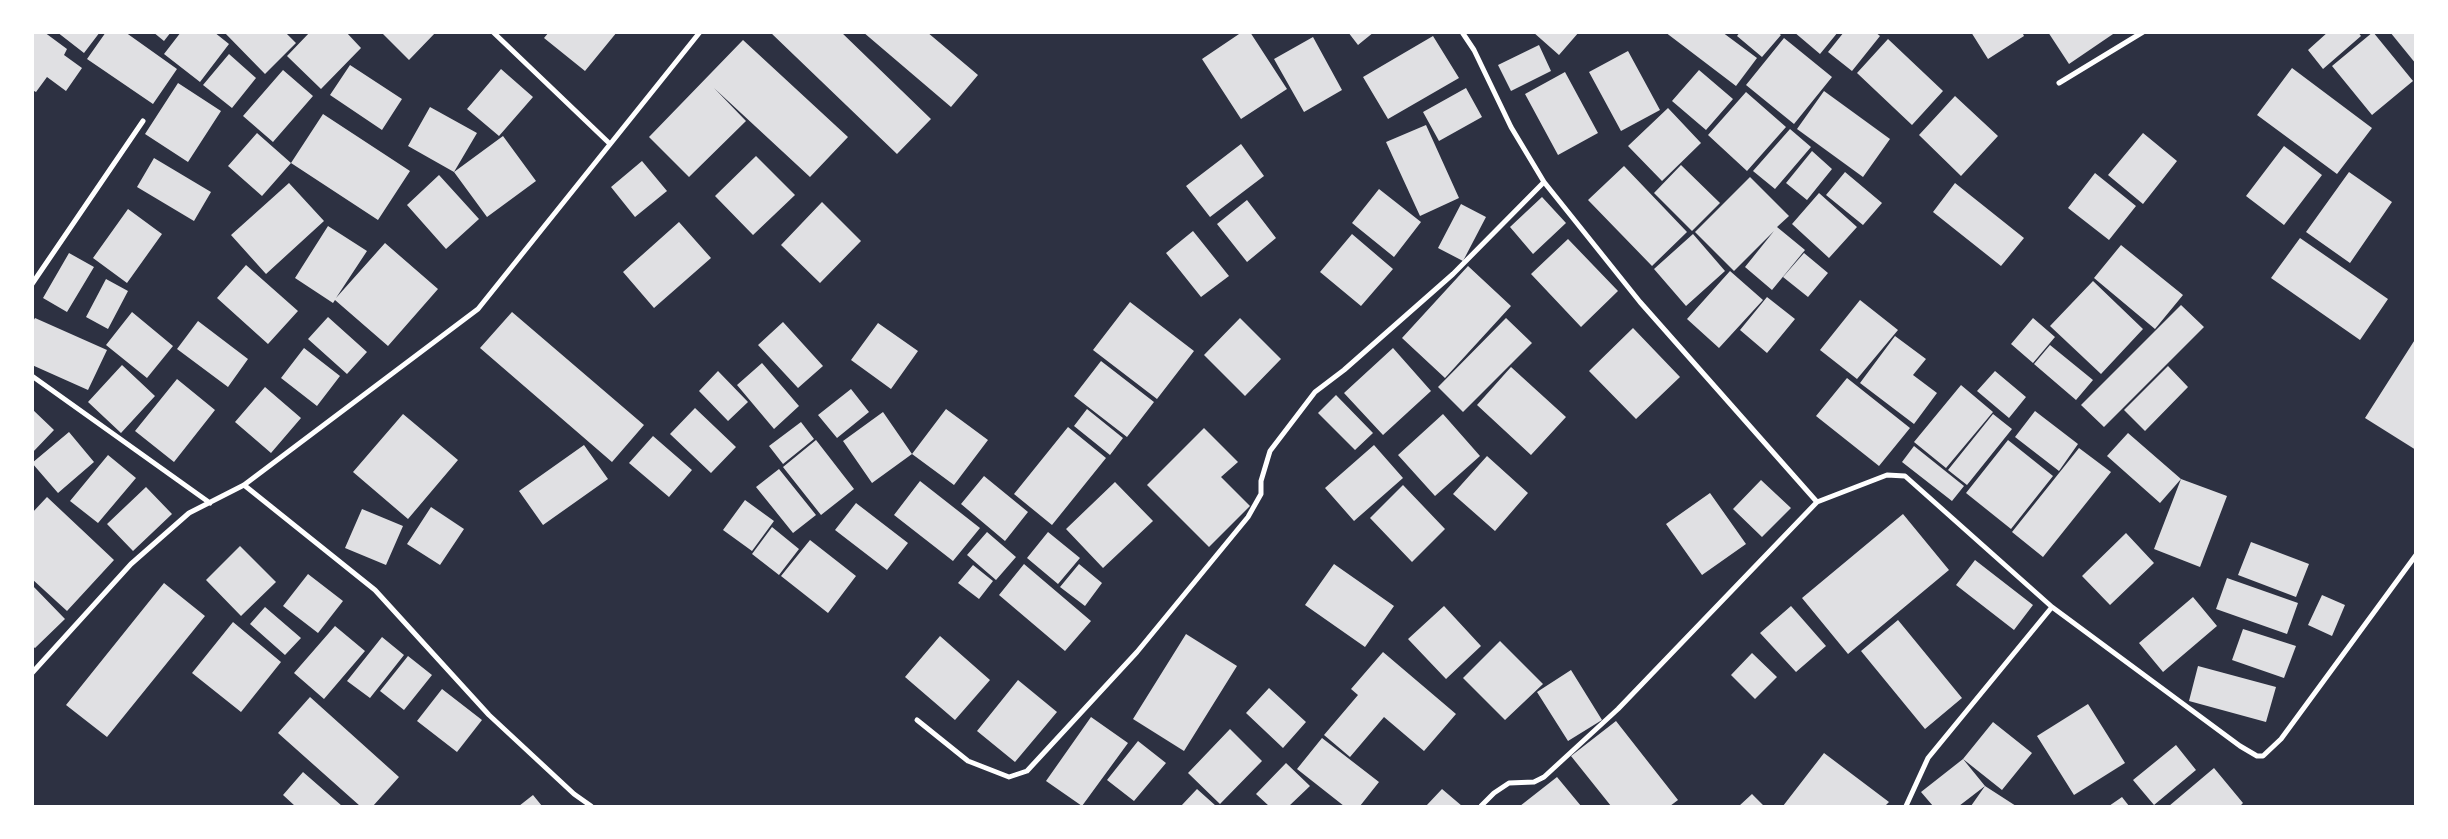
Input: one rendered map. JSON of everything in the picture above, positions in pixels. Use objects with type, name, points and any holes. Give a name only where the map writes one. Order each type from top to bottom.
[{"type":"street","points":[[493,32],[608,144]]},
{"type":"street","points":[[32,673],[132,564],[189,513],[244,485],[478,309],[608,144],[700,32]]},
{"type":"street","points":[[1462,32],[1474,50],[1512,127],[1544,182],[1640,302],[1817,502]]},
{"type":"street","points":[[2059,84],[2142,32]]},
{"type":"street","points":[[32,284],[143,122]]},
{"type":"street","points":[[917,720],[968,761],[1009,776],[1027,771],[1137,652],[1248,517],[1261,494],[1261,481],[1270,451],[1315,392],[1344,370],[1453,274],[1544,182]]},
{"type":"street","points":[[32,376],[210,503]]},
{"type":"street","points":[[1481,806],[1494,793],[1509,783],[1534,782],[1544,777],[1618,709],[1817,502],[1887,475],[1905,476],[2052,607],[2240,746],[2257,756],[2263,756],[2281,739],[2416,555]]},
{"type":"street","points":[[244,485],[375,590],[489,715],[574,794],[590,806]]},
{"type":"street","points":[[1906,806],[1928,758],[2052,607]]},
{"type":"building","points":[[32,32],[44,32],[67,49],[64,55],[82,68],[66,91],[47,77],[36,92],[32,90]]},
{"type":"building","points":[[57,32],[100,32],[84,53]]},
{"type":"building","points":[[106,32],[125,32],[177,69],[153,104],[87,59]]},
{"type":"building","points":[[153,32],[171,32],[164,41]]},
{"type":"building","points":[[181,32],[214,32],[229,44],[200,82],[164,54]]},
{"type":"building","points":[[224,32],[285,32],[296,43],[265,74]]},
{"type":"building","points":[[310,32],[346,32],[361,48],[321,89],[287,56]]},
{"type":"building","points":[[381,32],[436,32],[409,60]]},
{"type":"building","points":[[549,32],[617,32],[585,71],[544,38]]},
{"type":"building","points":[[770,32],[841,32],[931,119],[897,154]]},
{"type":"building","points":[[863,32],[927,32],[978,75],[951,107]]},
{"type":"building","points":[[1242,32],[1250,32],[1287,89],[1241,119],[1202,59]]},
{"type":"building","points":[[1348,32],[1374,32],[1358,45]]},
{"type":"building","points":[[1533,32],[1579,32],[1559,55]]},
{"type":"building","points":[[1665,32],[1722,32],[1757,58],[1736,86]]},
{"type":"building","points":[[1740,32],[1777,32],[1781,35],[1762,57],[1737,36]]},
{"type":"building","points":[[1794,32],[1838,32],[1820,54]]},
{"type":"building","points":[[1844,32],[1875,32],[1880,36],[1852,71],[1828,52]]},
{"type":"building","points":[[1971,32],[2022,32],[2024,36],[1988,59]]},
{"type":"building","points":[[2048,32],[2116,32],[2069,64]]},
{"type":"building","points":[[2328,32],[2358,32],[2361,36],[2323,69],[2308,50]]},
{"type":"building","points":[[2373,32],[2413,81],[2372,115],[2332,66]]},
{"type":"building","points":[[2390,32],[2416,32],[2416,64]]},
{"type":"building","points":[[1433,36],[1459,78],[1388,119],[1363,77]]},
{"type":"building","points":[[1313,37],[1342,90],[1304,112],[1274,59]]},
{"type":"building","points":[[1784,38],[1832,77],[1794,124],[1746,85]]},
{"type":"building","points":[[1888,39],[1943,91],[1912,125],[1857,73]]},
{"type":"building","points":[[743,40],[848,137],[810,177],[714,88],[746,121],[689,177],[649,137]]},
{"type":"building","points":[[1539,45],[1551,71],[1511,91],[1498,65]]},
{"type":"building","points":[[1628,51],[1660,110],[1621,131],[1589,72]]},
{"type":"building","points":[[229,54],[256,78],[232,108],[203,85]]},
{"type":"building","points":[[350,65],[402,99],[382,130],[330,95]]},
{"type":"building","points":[[2292,68],[2372,128],[2337,174],[2257,115]]},
{"type":"building","points":[[501,69],[533,97],[499,136],[467,109]]},
{"type":"building","points":[[283,70],[313,96],[273,142],[243,116]]},
{"type":"building","points":[[1699,70],[1733,99],[1706,130],[1672,101]]},
{"type":"building","points":[[1565,72],[1598,133],[1558,155],[1525,94]]},
{"type":"building","points":[[178,83],[221,111],[188,162],[145,134]]},
{"type":"building","points":[[1466,88],[1482,117],[1439,141],[1423,112]]},
{"type":"building","points":[[1824,91],[1890,139],[1863,177],[1797,129]]},
{"type":"building","points":[[1746,92],[1786,127],[1747,171],[1708,135]]},
{"type":"building","points":[[1955,96],[1998,136],[1961,176],[1919,135]]},
{"type":"building","points":[[430,107],[477,133],[454,172],[408,146]]},
{"type":"building","points":[[1668,108],[1701,143],[1662,181],[1628,146]]},
{"type":"building","points":[[323,114],[410,171],[378,220],[291,163]]},
{"type":"building","points":[[1426,125],[1459,198],[1420,216],[1386,142]]},
{"type":"building","points":[[1790,129],[1811,147],[1775,189],[1753,171]]},
{"type":"building","points":[[257,133],[291,163],[262,196],[228,166]]},
{"type":"building","points":[[2143,133],[2177,161],[2143,204],[2108,175]]},
{"type":"building","points":[[503,136],[536,181],[487,217],[454,172]]},
{"type":"building","points":[[1241,144],[1264,176],[1210,217],[1186,186]]},
{"type":"building","points":[[2284,146],[2322,175],[2284,225],[2246,196]]},
{"type":"building","points":[[1812,151],[1832,169],[1807,200],[1786,183]]},
{"type":"building","points":[[756,156],[795,195],[753,235],[715,196]]},
{"type":"building","points":[[154,158],[211,192],[194,221],[137,187]]},
{"type":"building","points":[[642,161],[667,191],[635,217],[611,187]]},
{"type":"building","points":[[1681,165],[1720,203],[1692,231],[1654,193]]},
{"type":"building","points":[[1624,166],[1687,232],[1652,266],[1588,200]]},
{"type":"building","points":[[1845,172],[1882,203],[1863,225],[1826,195]]},
{"type":"building","points":[[2349,172],[2392,202],[2350,263],[2306,232]]},
{"type":"building","points":[[2095,173],[2136,206],[2109,240],[2068,208]]},
{"type":"building","points":[[439,175],[479,219],[446,249],[407,205]]},
{"type":"building","points":[[1750,177],[1789,216],[1777,227],[1805,250],[1772,290],[1745,267],[1774,231],[1734,271],[1695,232]]},
{"type":"building","points":[[289,183],[324,221],[266,274],[231,235]]},
{"type":"building","points":[[1955,183],[2024,238],[2001,266],[1933,212]]},
{"type":"building","points":[[1379,189],[1421,222],[1394,257],[1352,223]]},
{"type":"building","points":[[1819,193],[1857,227],[1829,258],[1792,224]]},
{"type":"building","points":[[1542,197],[1566,223],[1533,254],[1510,227]]},
{"type":"building","points":[[1247,200],[1276,238],[1247,262],[1217,224]]},
{"type":"building","points":[[822,202],[861,241],[820,283],[781,245]]},
{"type":"building","points":[[1461,204],[1486,217],[1463,261],[1438,248]]},
{"type":"building","points":[[128,209],[162,234],[127,283],[93,258]]},
{"type":"building","points":[[679,222],[711,258],[654,308],[623,272]]},
{"type":"building","points":[[328,226],[367,251],[336,298],[385,243],[438,289],[388,346],[335,300],[333,303],[295,278]]},
{"type":"building","points":[[1193,231],[1229,276],[1201,297],[1166,253]]},
{"type":"building","points":[[1352,234],[1393,269],[1361,306],[1320,272]]},
{"type":"building","points":[[1693,234],[1725,271],[1686,306],[1654,269]]},
{"type":"building","points":[[2300,238],[2388,299],[2360,340],[2271,278]]},
{"type":"building","points":[[1568,239],[1618,291],[1581,327],[1531,274]]},
{"type":"building","points":[[2121,245],[2183,295],[2155,329],[2094,278]]},
{"type":"building","points":[[69,253],[94,267],[67,312],[43,298]]},
{"type":"building","points":[[1804,253],[1828,273],[1808,297],[1783,277]]},
{"type":"building","points":[[246,265],[298,311],[268,344],[217,298]]},
{"type":"building","points":[[1468,266],[1511,306],[1445,378],[1402,338]]},
{"type":"building","points":[[1730,271],[1763,300],[1719,348],[1687,319]]},
{"type":"building","points":[[106,279],[128,291],[108,329],[86,317]]},
{"type":"building","points":[[2093,281],[2143,329],[2101,374],[2050,326]]},
{"type":"building","points":[[1767,297],[1795,319],[1767,353],[1740,330]]},
{"type":"building","points":[[1860,300],[1898,330],[1857,379],[1820,350]]},
{"type":"building","points":[[1130,302],[1194,351],[1157,399],[1093,350]]},
{"type":"building","points":[[2181,305],[2204,327],[2104,427],[2081,405]]},
{"type":"building","points":[[132,312],[173,346],[147,378],[106,345]]},
{"type":"building","points":[[512,312],[644,425],[612,462],[480,348]]},
{"type":"building","points":[[328,317],[367,352],[347,374],[308,339]]},
{"type":"building","points":[[35,318],[107,350],[88,390],[32,365],[32,323]]},
{"type":"building","points":[[1240,318],[1281,359],[1245,396],[1204,355]]},
{"type":"building","points":[[1506,318],[1532,343],[1463,412],[1438,387]]},
{"type":"building","points":[[2033,318],[2055,337],[2033,363],[2011,344]]},
{"type":"building","points":[[198,321],[248,359],[228,387],[177,349]]},
{"type":"building","points":[[783,322],[823,366],[798,388],[758,345]]},
{"type":"building","points":[[878,323],[918,351],[891,389],[851,360]]},
{"type":"building","points":[[1633,328],[1680,377],[1636,419],[1589,371]]},
{"type":"building","points":[[1895,336],[1926,359],[1913,375],[1937,393],[1914,424],[1860,383]]},
{"type":"building","points":[[2416,338],[2416,450],[2365,418]]},
{"type":"building","points":[[2050,345],[2093,380],[2076,400],[2034,364]]},
{"type":"building","points":[[304,348],[340,376],[317,406],[281,378]]},
{"type":"building","points":[[1393,348],[1431,391],[1383,435],[1344,393]]},
{"type":"building","points":[[1101,361],[1154,402],[1127,437],[1074,396]]},
{"type":"building","points":[[762,363],[799,406],[774,429],[737,385]]},
{"type":"building","points":[[122,365],[155,396],[121,433],[88,402]]},
{"type":"building","points":[[2168,366],[2188,387],[2145,431],[2124,410]]},
{"type":"building","points":[[1511,367],[1566,417],[1531,455],[1477,405]]},
{"type":"building","points":[[718,371],[748,402],[728,421],[699,391]]},
{"type":"building","points":[[1995,371],[2026,397],[2009,418],[1977,391]]},
{"type":"building","points":[[1847,378],[1910,428],[1879,466],[1816,416]]},
{"type":"building","points":[[177,379],[215,410],[174,462],[135,431]]},
{"type":"building","points":[[1961,385],[1993,412],[1946,468],[1914,442]]},
{"type":"building","points":[[265,387],[301,418],[271,453],[235,422]]},
{"type":"building","points":[[851,389],[869,412],[837,438],[818,415]]},
{"type":"building","points":[[1336,395],[1373,433],[1355,450],[1318,413]]},
{"type":"building","points":[[695,408],[736,447],[711,473],[670,434]]},
{"type":"building","points":[[32,409],[54,430],[32,453]]},
{"type":"building","points":[[946,409],[988,440],[954,485],[912,454]]},
{"type":"building","points":[[1087,409],[1123,438],[1110,455],[1074,426]]},
{"type":"building","points":[[2035,411],[2078,444],[2059,471],[2015,437]]},
{"type":"building","points":[[883,412],[912,454],[872,483],[843,441]]},
{"type":"building","points":[[403,414],[458,460],[408,519],[353,472]]},
{"type":"building","points":[[1443,414],[1480,456],[1435,496],[1398,455]]},
{"type":"building","points":[[1993,414],[2012,429],[1967,485],[1948,470]]},
{"type":"building","points":[[801,422],[814,439],[783,464],[769,446]]},
{"type":"building","points":[[1068,427],[1106,458],[1052,525],[1014,494]]},
{"type":"building","points":[[1204,428],[1238,462],[1221,477],[1250,506],[1209,547],[1147,485]]},
{"type":"building","points":[[69,432],[94,462],[58,493],[32,463]]},
{"type":"building","points":[[2128,433],[2181,479],[2160,503],[2107,456]]},
{"type":"building","points":[[653,436],[692,470],[669,497],[629,463]]},
{"type":"building","points":[[816,440],[854,489],[821,515],[783,467]]},
{"type":"building","points":[[2008,440],[2053,476],[2011,529],[1966,493]]},
{"type":"building","points":[[584,445],[608,479],[543,525],[519,491]]},
{"type":"building","points":[[1374,445],[1403,478],[1354,521],[1325,488]]},
{"type":"building","points":[[1914,446],[1964,486],[1952,501],[1902,462]]},
{"type":"building","points":[[2079,448],[2111,472],[2043,557],[2012,532]]},
{"type":"building","points":[[108,455],[136,478],[98,523],[70,501]]},
{"type":"building","points":[[1487,456],[1528,493],[1495,531],[1453,494]]},
{"type":"building","points":[[779,469],[816,515],[793,533],[756,487]]},
{"type":"building","points":[[984,476],[1028,512],[1005,541],[961,504]]},
{"type":"building","points":[[2181,479],[2227,496],[2200,567],[2154,549]]},
{"type":"building","points":[[1761,480],[1791,508],[1762,537],[1733,509]]},
{"type":"building","points":[[920,481],[980,528],[953,561],[894,515]]},
{"type":"building","points":[[1115,482],[1153,521],[1103,568],[1066,529]]},
{"type":"building","points":[[1403,485],[1445,529],[1412,562],[1370,518]]},
{"type":"building","points":[[146,487],[172,514],[133,551],[107,524]]},
{"type":"building","points":[[1710,493],[1746,544],[1702,575],[1666,524]]},
{"type":"building","points":[[47,497],[114,560],[67,611],[32,579],[32,513]]},
{"type":"building","points":[[745,500],[774,521],[752,551],[723,530]]},
{"type":"building","points":[[856,503],[908,543],[887,570],[835,530]]},
{"type":"building","points":[[431,507],[464,529],[440,565],[407,544]]},
{"type":"building","points":[[362,509],[403,526],[386,565],[345,548]]},
{"type":"building","points":[[1903,514],[1949,570],[1848,654],[1802,598]]},
{"type":"building","points":[[772,527],[799,549],[779,575],[752,554]]},
{"type":"building","points":[[987,532],[1016,557],[996,580],[967,555]]},
{"type":"building","points":[[1048,532],[1080,558],[1058,584],[1027,558]]},
{"type":"building","points":[[2126,533],[2154,563],[2110,605],[2082,576]]},
{"type":"building","points":[[810,540],[856,576],[828,613],[781,576]]},
{"type":"building","points":[[2251,542],[2309,564],[2296,597],[2238,575]]},
{"type":"building","points":[[240,546],[276,582],[241,616],[206,580]]},
{"type":"building","points":[[1975,560],[2033,605],[2014,630],[1956,585]]},
{"type":"building","points":[[1024,564],[1091,621],[1065,651],[999,595]]},
{"type":"building","points":[[1079,564],[1102,583],[1085,606],[1060,587]]},
{"type":"building","points":[[1334,564],[1394,606],[1365,647],[1305,605]]},
{"type":"building","points":[[973,565],[993,581],[979,599],[958,583]]},
{"type":"building","points":[[308,574],[343,601],[318,633],[283,606]]},
{"type":"building","points":[[2227,578],[2298,603],[2287,634],[2216,609]]},
{"type":"building","points":[[164,583],[205,616],[107,737],[66,705]]},
{"type":"building","points":[[32,585],[65,619],[35,648],[32,646]]},
{"type":"building","points":[[2322,595],[2345,605],[2332,636],[2308,625]]},
{"type":"building","points":[[2193,597],[2217,626],[2163,672],[2139,643]]},
{"type":"building","points":[[1444,606],[1481,646],[1446,679],[1408,639]]},
{"type":"building","points":[[1791,606],[1826,646],[1796,672],[1760,633]]},
{"type":"building","points":[[265,607],[301,638],[285,655],[250,624]]},
{"type":"building","points":[[1898,620],[1962,698],[1925,729],[1861,651]]},
{"type":"building","points":[[233,622],[281,662],[241,712],[192,673]]},
{"type":"building","points":[[335,626],[365,651],[324,699],[294,673]]},
{"type":"building","points":[[2243,629],[2296,646],[2284,678],[2232,660]]},
{"type":"building","points":[[1186,634],[1237,666],[1184,751],[1133,719]]},
{"type":"building","points":[[940,636],[990,680],[955,720],[905,677]]},
{"type":"building","points":[[382,637],[404,655],[370,698],[347,681]]},
{"type":"building","points":[[1500,641],[1543,684],[1505,720],[1463,678]]},
{"type":"building","points":[[1383,652],[1456,714],[1424,751],[1384,717],[1350,757],[1324,735],[1358,695],[1351,689]]},
{"type":"building","points":[[1752,653],[1777,677],[1755,699],[1731,675]]},
{"type":"building","points":[[408,656],[432,675],[404,710],[380,691]]},
{"type":"building","points":[[2198,666],[2276,687],[2266,722],[2189,701]]},
{"type":"building","points":[[1571,670],[1602,720],[1568,741],[1537,692]]},
{"type":"building","points":[[1018,680],[1057,712],[1015,762],[977,731]]},
{"type":"building","points":[[1269,688],[1306,722],[1283,748],[1246,713]]},
{"type":"building","points":[[442,689],[482,720],[457,752],[417,721]]},
{"type":"building","points":[[310,697],[399,777],[373,806],[360,806],[278,733]]},
{"type":"building","points":[[2088,704],[2125,763],[2074,795],[2037,736]]},
{"type":"building","points":[[1091,717],[1128,743],[1082,806],[1046,781]]},
{"type":"building","points":[[1616,721],[1678,800],[1670,806],[1611,806],[1571,756]]},
{"type":"building","points":[[1993,722],[2032,753],[2002,790],[1963,759]]},
{"type":"building","points":[[1230,729],[1262,761],[1220,804],[1188,773]]},
{"type":"building","points":[[1322,738],[1379,782],[1360,806],[1344,806],[1297,769]]},
{"type":"building","points":[[1138,741],[1166,763],[1134,801],[1107,780]]},
{"type":"building","points":[[2176,745],[2196,770],[2154,805],[2133,780]]},
{"type":"building","points":[[1824,753],[1889,802],[1885,806],[1783,806]]},
{"type":"building","points":[[1963,759],[1985,786],[1959,806],[1933,806],[1921,792]]},
{"type":"building","points":[[1286,763],[1310,786],[1289,806],[1269,806],[1256,794]]},
{"type":"building","points":[[2214,768],[2243,803],[2240,806],[2169,806]]},
{"type":"building","points":[[303,772],[342,806],[295,806],[283,795]]},
{"type":"building","points":[[1557,777],[1581,806],[1520,806]]},
{"type":"building","points":[[1985,786],[2016,806],[1971,806]]},
{"type":"building","points":[[1197,789],[1216,806],[1181,806]]},
{"type":"building","points":[[1442,789],[1462,806],[1426,806]]},
{"type":"building","points":[[1752,794],[1764,806],[1739,806]]},
{"type":"building","points":[[533,795],[542,806],[519,806]]},
{"type":"building","points":[[2122,797],[2129,806],[2109,806]]}]
